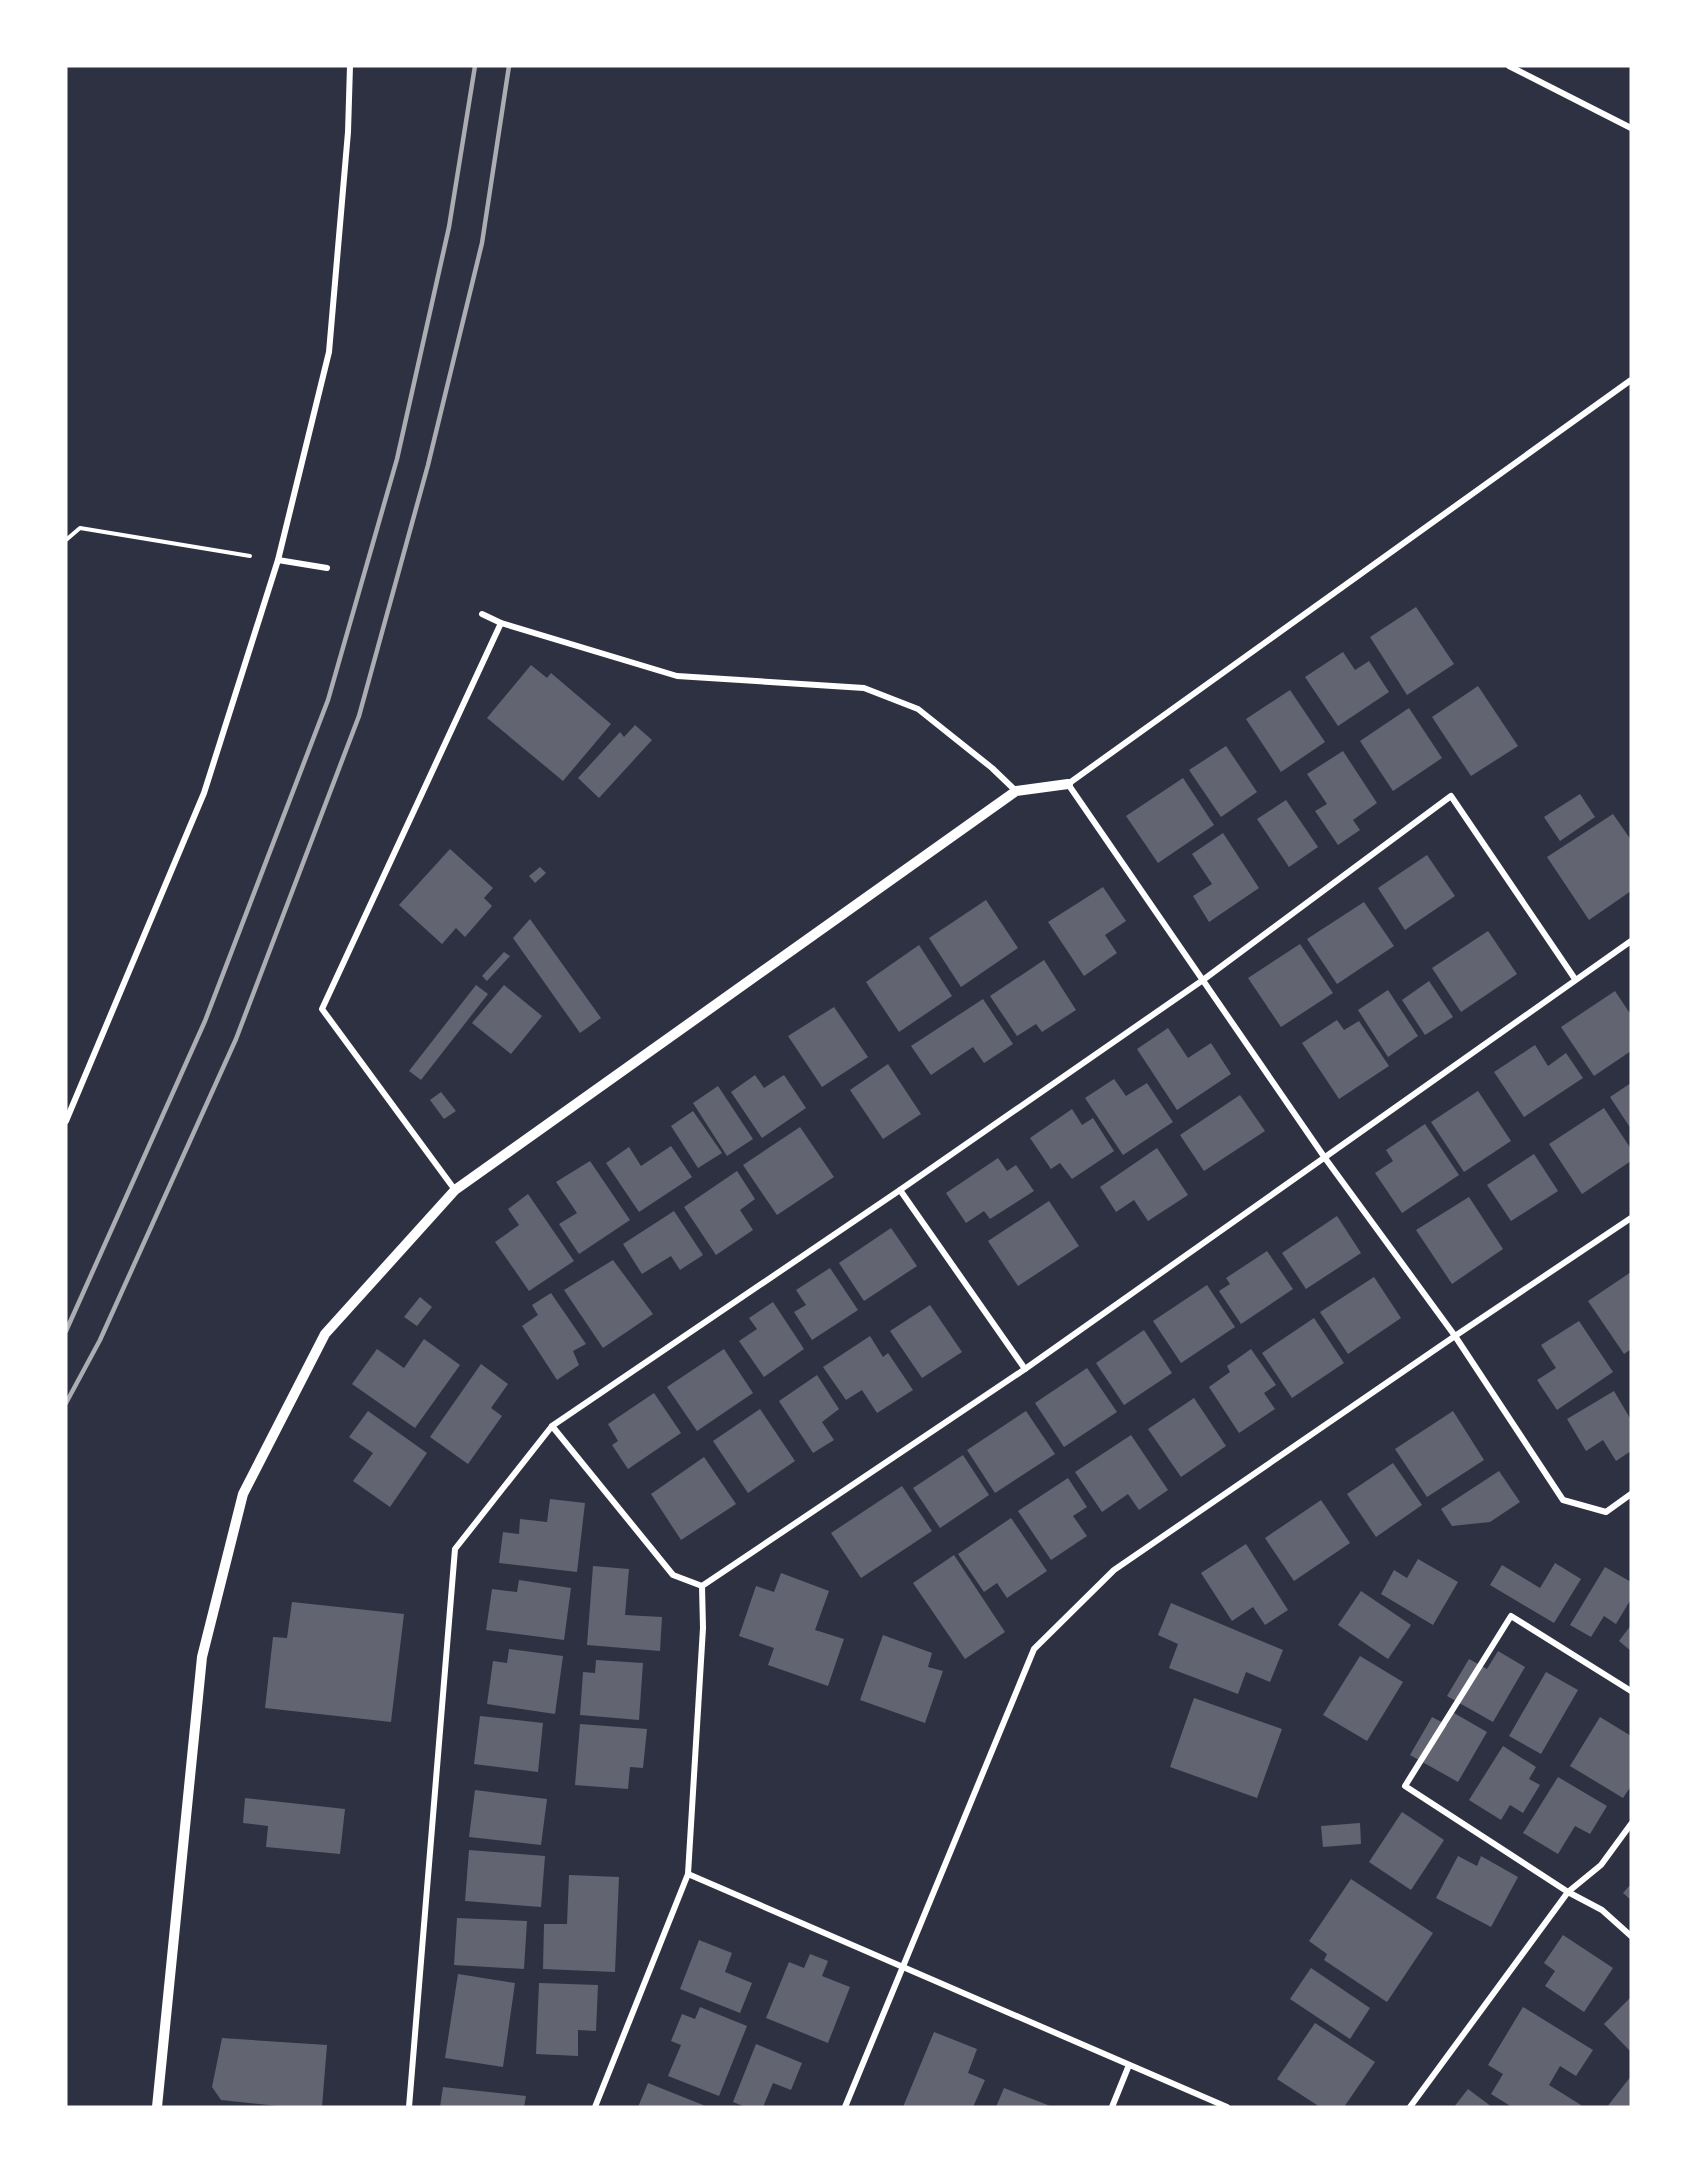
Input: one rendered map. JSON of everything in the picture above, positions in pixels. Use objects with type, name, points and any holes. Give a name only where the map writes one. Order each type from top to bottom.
[{"type":"street","points":[[66,1121],[204,794],[278,560],[329,352],[348,132],[350,66]]},
{"type":"street","points":[[1509,66],[1631,128]]},
{"type":"street","points":[[157,2107],[202,1657],[243,1494],[326,1334],[455,1190],[1016,791],[1068,784],[1631,380]]},
{"type":"street","points":[[278,560],[327,568]]},
{"type":"street","points":[[483,614],[501,623],[677,676],[864,688],[918,709],[992,768],[1016,791]]},
{"type":"street","points":[[455,1190],[322,1009],[501,623]]},
{"type":"street","points":[[1068,784],[1325,1158],[1455,1336],[1563,1500],[1606,1512],[1631,1494]]},
{"type":"street","points":[[409,2107],[455,1549],[552,1426],[1203,981],[1451,796],[1575,980]]},
{"type":"street","points":[[702,1586],[1025,1369],[1631,941]]},
{"type":"street","points":[[900,1190],[1025,1369]]},
{"type":"street","points":[[845,2107],[1034,1649],[1114,1570],[1631,1218]]},
{"type":"street","points":[[552,1426],[673,1575],[702,1586]]},
{"type":"street","points":[[595,2107],[688,1874],[703,1628],[702,1586]]},
{"type":"street","points":[[1631,1691],[1511,1616],[1405,1786],[1568,1892],[1602,1910],[1631,1936]]},
{"type":"street","points":[[1410,2107],[1568,1892],[1601,1865],[1631,1824]]},
{"type":"street","points":[[688,1874],[1227,2107]]},
{"type":"street","points":[[1112,2107],[1129,2065]]},
{"type":"path","points":[[66,540],[80,528],[278,560]]},
{"type":"building","points":[[1416,607],[1454,664],[1407,695],[1370,637]]},
{"type":"building","points":[[1343,652],[1355,670],[1369,661],[1389,692],[1338,726],[1305,677]]},
{"type":"building","points":[[531,665],[547,678],[551,673],[611,724],[563,781],[487,718]]},
{"type":"building","points":[[1478,686],[1518,746],[1471,776],[1432,717]]},
{"type":"building","points":[[1290,690],[1325,742],[1281,772],[1246,719]]},
{"type":"building","points":[[1409,708],[1442,758],[1393,791],[1360,741]]},
{"type":"building","points":[[635,725],[652,740],[599,798],[578,778],[620,732],[624,737]]},
{"type":"building","points":[[1226,746],[1257,792],[1221,817],[1189,770]]},
{"type":"building","points":[[1343,751],[1377,803],[1353,820],[1360,830],[1338,845],[1315,811],[1327,804],[1307,774]]},
{"type":"building","points":[[1183,778],[1214,825],[1158,863],[1126,816]]},
{"type":"building","points":[[1580,794],[1595,817],[1560,841],[1544,817]]},
{"type":"building","points":[[1286,800],[1318,847],[1289,867],[1257,819]]},
{"type":"building","points":[[1613,814],[1631,840],[1631,891],[1589,920],[1547,857]]},
{"type":"building","points":[[1223,833],[1259,888],[1209,922],[1193,896],[1212,884],[1192,854]]},
{"type":"building","points":[[450,849],[493,888],[484,898],[492,906],[465,937],[456,928],[442,944],[399,905]]},
{"type":"building","points":[[1427,855],[1455,896],[1405,930],[1378,888]]},
{"type":"building","points":[[540,867],[546,873],[535,883],[529,876]]},
{"type":"building","points":[[1103,887],[1126,921],[1105,935],[1117,953],[1084,976],[1048,922]]},
{"type":"building","points":[[986,900],[1018,948],[961,987],[929,938]]},
{"type":"building","points":[[1364,902],[1394,946],[1337,984],[1307,939]]},
{"type":"building","points":[[530,919],[601,1018],[580,1033],[513,938]]},
{"type":"building","points":[[1488,931],[1517,974],[1461,1012],[1432,968]]},
{"type":"building","points":[[1300,944],[1333,993],[1281,1027],[1248,978]]},
{"type":"building","points":[[919,945],[952,996],[899,1032],[866,982]]},
{"type":"building","points":[[504,952],[510,956],[487,981],[482,976]]},
{"type":"building","points":[[1044,960],[1076,1010],[1042,1032],[1036,1024],[1017,1036],[990,996]]},
{"type":"building","points":[[1429,981],[1453,1017],[1425,1035],[1402,1000]]},
{"type":"building","points":[[476,985],[488,994],[421,1080],[409,1071]]},
{"type":"building","points":[[504,985],[542,1016],[511,1054],[472,1023]]},
{"type":"building","points":[[1388,990],[1418,1036],[1388,1057],[1358,1010]]},
{"type":"building","points":[[1615,991],[1631,1015],[1631,1051],[1594,1076],[1561,1027]]},
{"type":"building","points":[[983,999],[1013,1044],[984,1063],[973,1047],[931,1075],[911,1046]]},
{"type":"building","points":[[834,1007],[868,1057],[822,1087],[788,1036]]},
{"type":"building","points":[[1337,1020],[1344,1030],[1359,1021],[1389,1066],[1339,1099],[1302,1043]]},
{"type":"building","points":[[1168,1028],[1188,1058],[1211,1043],[1231,1074],[1177,1110],[1137,1049]]},
{"type":"building","points":[[1535,1045],[1548,1066],[1566,1053],[1583,1078],[1524,1117],[1494,1072]]},
{"type":"building","points":[[888,1064],[921,1114],[883,1139],[850,1090]]},
{"type":"building","points":[[755,1075],[764,1088],[784,1075],[806,1108],[762,1138],[731,1092]]},
{"type":"building","points":[[1114,1079],[1126,1096],[1147,1083],[1173,1122],[1123,1155],[1085,1098]]},
{"type":"building","points":[[1631,1083],[1631,1129],[1610,1097]]},
{"type":"building","points":[[718,1086],[753,1139],[727,1156],[693,1103]]},
{"type":"building","points":[[1478,1091],[1511,1141],[1464,1172],[1431,1122]]},
{"type":"building","points":[[441,1092],[456,1111],[444,1119],[430,1100]]},
{"type":"building","points":[[1240,1095],[1265,1131],[1204,1171],[1180,1135]]},
{"type":"building","points":[[1604,1108],[1631,1149],[1631,1161],[1582,1194],[1549,1144]]},
{"type":"building","points":[[1072,1109],[1082,1125],[1093,1118],[1114,1151],[1072,1179],[1060,1163],[1051,1169],[1030,1138]]},
{"type":"building","points":[[693,1111],[722,1153],[698,1168],[671,1126]]},
{"type":"building","points":[[1425,1124],[1459,1175],[1402,1213],[1375,1173],[1393,1161],[1386,1150]]},
{"type":"building","points":[[800,1127],[834,1177],[777,1215],[743,1165]]},
{"type":"building","points":[[671,1146],[692,1177],[639,1212],[606,1163],[629,1147],[641,1166]]},
{"type":"building","points":[[1157,1148],[1188,1195],[1148,1221],[1134,1200],[1116,1212],[1100,1187]]},
{"type":"building","points":[[1534,1154],[1558,1191],[1511,1221],[1487,1185]]},
{"type":"building","points":[[998,1158],[1007,1171],[1016,1165],[1034,1191],[990,1219],[984,1211],[966,1223],[946,1193]]},
{"type":"building","points":[[590,1161],[630,1220],[579,1254],[559,1224],[577,1213],[556,1182]]},
{"type":"building","points":[[737,1171],[755,1199],[740,1210],[753,1230],[716,1255],[684,1207]]},
{"type":"building","points":[[528,1194],[574,1261],[529,1291],[495,1242],[519,1225],[508,1209]]},
{"type":"building","points":[[1469,1197],[1503,1249],[1452,1284],[1416,1230]]},
{"type":"building","points":[[1049,1201],[1079,1246],[1018,1286],[988,1241]]},
{"type":"building","points":[[674,1211],[703,1255],[680,1270],[671,1256],[642,1274],[623,1244]]},
{"type":"building","points":[[1337,1216],[1361,1253],[1306,1289],[1282,1253]]},
{"type":"building","points":[[891,1228],[917,1266],[864,1301],[839,1263]]},
{"type":"building","points":[[1267,1251],[1293,1289],[1241,1324],[1219,1291],[1230,1284],[1226,1278]]},
{"type":"building","points":[[613,1260],[653,1314],[603,1348],[564,1290]]},
{"type":"building","points":[[830,1268],[858,1310],[812,1340],[794,1312],[806,1305],[796,1290]]},
{"type":"building","points":[[1631,1272],[1631,1349],[1624,1354],[1588,1301]]},
{"type":"building","points":[[1374,1277],[1401,1318],[1348,1354],[1320,1312]]},
{"type":"building","points":[[1207,1285],[1235,1327],[1181,1363],[1153,1321]]},
{"type":"building","points":[[551,1293],[586,1344],[573,1351],[579,1365],[557,1380],[522,1326],[538,1315],[532,1305]]},
{"type":"building","points":[[420,1297],[432,1307],[417,1326],[404,1317]]},
{"type":"building","points":[[773,1302],[804,1349],[764,1377],[739,1341],[757,1329],[749,1318]]},
{"type":"building","points":[[930,1305],[962,1352],[922,1378],[890,1331]]},
{"type":"building","points":[[1314,1318],[1344,1363],[1292,1398],[1262,1353]]},
{"type":"building","points":[[1579,1321],[1613,1372],[1557,1410],[1537,1380],[1556,1368],[1541,1345]]},
{"type":"building","points":[[1144,1330],[1172,1373],[1124,1405],[1096,1363]]},
{"type":"building","points":[[870,1336],[883,1357],[888,1353],[913,1390],[877,1413],[862,1390],[846,1400],[823,1367]]},
{"type":"building","points":[[424,1339],[460,1365],[415,1428],[352,1384],[377,1349],[404,1368]]},
{"type":"building","points":[[724,1349],[753,1393],[697,1431],[667,1387]]},
{"type":"building","points":[[1251,1349],[1276,1385],[1264,1393],[1275,1409],[1239,1433],[1209,1387],[1230,1372],[1227,1366]]},
{"type":"building","points":[[481,1364],[508,1384],[491,1408],[502,1416],[468,1464],[430,1437]]},
{"type":"building","points":[[1087,1368],[1117,1412],[1064,1447],[1035,1403]]},
{"type":"building","points":[[817,1375],[839,1409],[822,1422],[834,1440],[813,1453],[779,1401]]},
{"type":"building","points":[[1614,1391],[1631,1420],[1631,1451],[1616,1461],[1603,1440],[1586,1451],[1567,1419]]},
{"type":"building","points":[[654,1393],[681,1433],[628,1469],[612,1445],[618,1441],[608,1424]]},
{"type":"building","points":[[1194,1398],[1226,1446],[1181,1477],[1148,1429]]},
{"type":"building","points":[[760,1409],[795,1461],[748,1493],[713,1441]]},
{"type":"building","points":[[368,1411],[427,1453],[390,1507],[353,1481],[373,1453],[349,1437]]},
{"type":"building","points":[[1026,1411],[1055,1454],[995,1493],[967,1450]]},
{"type":"building","points":[[1453,1411],[1484,1460],[1427,1497],[1395,1449]]},
{"type":"building","points":[[1131,1435],[1168,1490],[1139,1510],[1128,1494],[1102,1512],[1075,1472]]},
{"type":"building","points":[[963,1455],[989,1495],[940,1528],[913,1488]]},
{"type":"building","points":[[704,1457],[736,1504],[681,1540],[651,1494]]},
{"type":"building","points":[[1393,1463],[1422,1505],[1376,1537],[1347,1494]]},
{"type":"building","points":[[1499,1471],[1520,1502],[1490,1522],[1452,1526],[1441,1509]]},
{"type":"building","points":[[1068,1478],[1087,1507],[1073,1516],[1087,1536],[1051,1560],[1018,1511]]},
{"type":"building","points":[[902,1486],[932,1531],[861,1578],[831,1533]]},
{"type":"building","points":[[550,1499],[585,1503],[577,1572],[499,1563],[503,1532],[519,1534],[520,1519],[547,1522]]},
{"type":"building","points":[[1321,1500],[1350,1543],[1294,1581],[1265,1538]]},
{"type":"building","points":[[1011,1518],[1047,1571],[1007,1598],[997,1583],[984,1592],[958,1554]]},
{"type":"building","points":[[1246,1544],[1288,1610],[1265,1625],[1253,1607],[1232,1621],[1201,1573]]},
{"type":"building","points":[[954,1555],[1005,1632],[965,1659],[913,1583]]},
{"type":"building","points":[[1418,1559],[1458,1582],[1433,1625],[1381,1594],[1394,1570],[1407,1578]]},
{"type":"building","points":[[1555,1563],[1581,1579],[1554,1623],[1490,1585],[1502,1565],[1540,1588]]},
{"type":"building","points":[[593,1566],[629,1569],[625,1615],[662,1617],[660,1651],[587,1645]]},
{"type":"building","points":[[1605,1567],[1631,1582],[1631,1599],[1616,1624],[1604,1616],[1591,1637],[1570,1625]]},
{"type":"building","points":[[781,1573],[829,1591],[815,1630],[844,1639],[828,1686],[768,1665],[774,1648],[739,1636],[756,1586],[774,1592]]},
{"type":"building","points":[[519,1580],[571,1588],[564,1640],[486,1630],[492,1589],[517,1592]]},
{"type":"building","points":[[1361,1591],[1411,1625],[1388,1659],[1338,1625]]},
{"type":"building","points":[[292,1602],[404,1614],[391,1722],[265,1708],[273,1637],[287,1638]]},
{"type":"building","points":[[1171,1603],[1283,1650],[1270,1682],[1246,1672],[1238,1694],[1169,1668],[1178,1644],[1158,1635]]},
{"type":"building","points":[[1631,1625],[1631,1651],[1619,1641]]},
{"type":"building","points":[[883,1635],[932,1653],[928,1667],[943,1671],[925,1723],[860,1700]]},
{"type":"building","points":[[509,1649],[563,1656],[555,1714],[487,1704],[493,1661],[507,1663]]},
{"type":"building","points":[[1498,1651],[1525,1667],[1493,1722],[1447,1696],[1469,1659],[1487,1669]]},
{"type":"building","points":[[1360,1656],[1403,1682],[1367,1741],[1323,1715]]},
{"type":"building","points":[[596,1660],[643,1663],[639,1720],[580,1715],[583,1672],[595,1673]]},
{"type":"building","points":[[1546,1672],[1578,1690],[1541,1754],[1509,1736]]},
{"type":"building","points":[[1194,1698],[1282,1729],[1257,1798],[1170,1767]]},
{"type":"building","points":[[1454,1713],[1487,1732],[1458,1782],[1410,1755],[1432,1717],[1447,1725]]},
{"type":"building","points":[[480,1716],[543,1723],[538,1772],[474,1764]]},
{"type":"building","points":[[1600,1717],[1631,1736],[1631,1786],[1623,1798],[1570,1766]]},
{"type":"building","points":[[580,1724],[647,1729],[643,1768],[630,1767],[628,1789],[575,1785]]},
{"type":"building","points":[[1503,1746],[1536,1767],[1529,1779],[1540,1785],[1523,1813],[1510,1805],[1501,1820],[1469,1800]]},
{"type":"building","points":[[1558,1777],[1607,1806],[1590,1834],[1575,1826],[1558,1854],[1523,1833]]},
{"type":"building","points":[[475,1790],[547,1799],[541,1845],[469,1837]]},
{"type":"building","points":[[245,1798],[345,1809],[340,1854],[266,1847],[268,1826],[243,1823]]},
{"type":"building","points":[[1402,1812],[1444,1840],[1411,1890],[1369,1862]]},
{"type":"building","points":[[1360,1823],[1361,1844],[1323,1847],[1321,1826]]},
{"type":"building","points":[[469,1850],[545,1856],[541,1907],[465,1901]]},
{"type":"building","points":[[1458,1856],[1477,1866],[1481,1856],[1518,1877],[1491,1927],[1436,1898]]},
{"type":"building","points":[[569,1875],[619,1877],[615,1972],[543,1969],[544,1924],[567,1924]]},
{"type":"building","points":[[1351,1879],[1433,1933],[1387,2002],[1324,1960],[1327,1954],[1309,1941]]},
{"type":"building","points":[[1631,1884],[1631,1900],[1623,1893]]},
{"type":"building","points":[[457,1918],[527,1921],[524,1969],[454,1965]]},
{"type":"building","points":[[1563,1935],[1613,1968],[1584,2012],[1545,1986],[1555,1971],[1544,1963]]},
{"type":"building","points":[[699,1940],[732,1953],[725,1972],[752,1983],[740,2013],[680,1989]]},
{"type":"building","points":[[810,1954],[828,1961],[822,1976],[850,1987],[828,2043],[766,2018],[789,1962],[804,1968]]},
{"type":"building","points":[[1311,1968],[1370,2008],[1350,2039],[1290,1999]]},
{"type":"building","points":[[458,1974],[515,1983],[503,2067],[445,2058]]},
{"type":"building","points":[[539,1983],[598,1985],[596,2031],[578,2030],[578,2056],[536,2054]]},
{"type":"building","points":[[1631,1997],[1631,2052],[1604,2024]]},
{"type":"building","points":[[700,2007],[747,2026],[719,2096],[668,2076],[681,2045],[671,2041],[682,2014],[695,2019]]},
{"type":"building","points":[[1523,2007],[1593,2050],[1576,2076],[1560,2066],[1549,2085],[1584,2107],[1512,2107],[1491,2094],[1503,2074],[1488,2065]]},
{"type":"building","points":[[1315,2023],[1375,2062],[1344,2107],[1320,2107],[1277,2079]]},
{"type":"building","points":[[934,2032],[977,2049],[968,2073],[985,2080],[973,2107],[903,2107]]},
{"type":"building","points":[[222,2038],[327,2045],[322,2107],[288,2107],[221,2100],[212,2087]]},
{"type":"building","points":[[756,2044],[802,2063],[791,2090],[773,2083],[763,2107],[746,2107],[733,2102]]},
{"type":"building","points":[[1631,2076],[1631,2107],[1607,2107]]},
{"type":"building","points":[[648,2083],[708,2107],[638,2107]]},
{"type":"building","points":[[443,2087],[526,2096],[524,2107],[440,2107]]},
{"type":"building","points":[[1004,2088],[1053,2107],[996,2107]]},
{"type":"building","points":[[1468,2089],[1492,2107],[1454,2107]]},
{"type":"railway","points":[[66,1331],[205,1021],[328,700],[397,459],[449,227],[475,66]]},
{"type":"railway","points":[[66,1403],[100,1340],[236,1039],[359,716],[428,465],[482,243],[509,66]]}]
